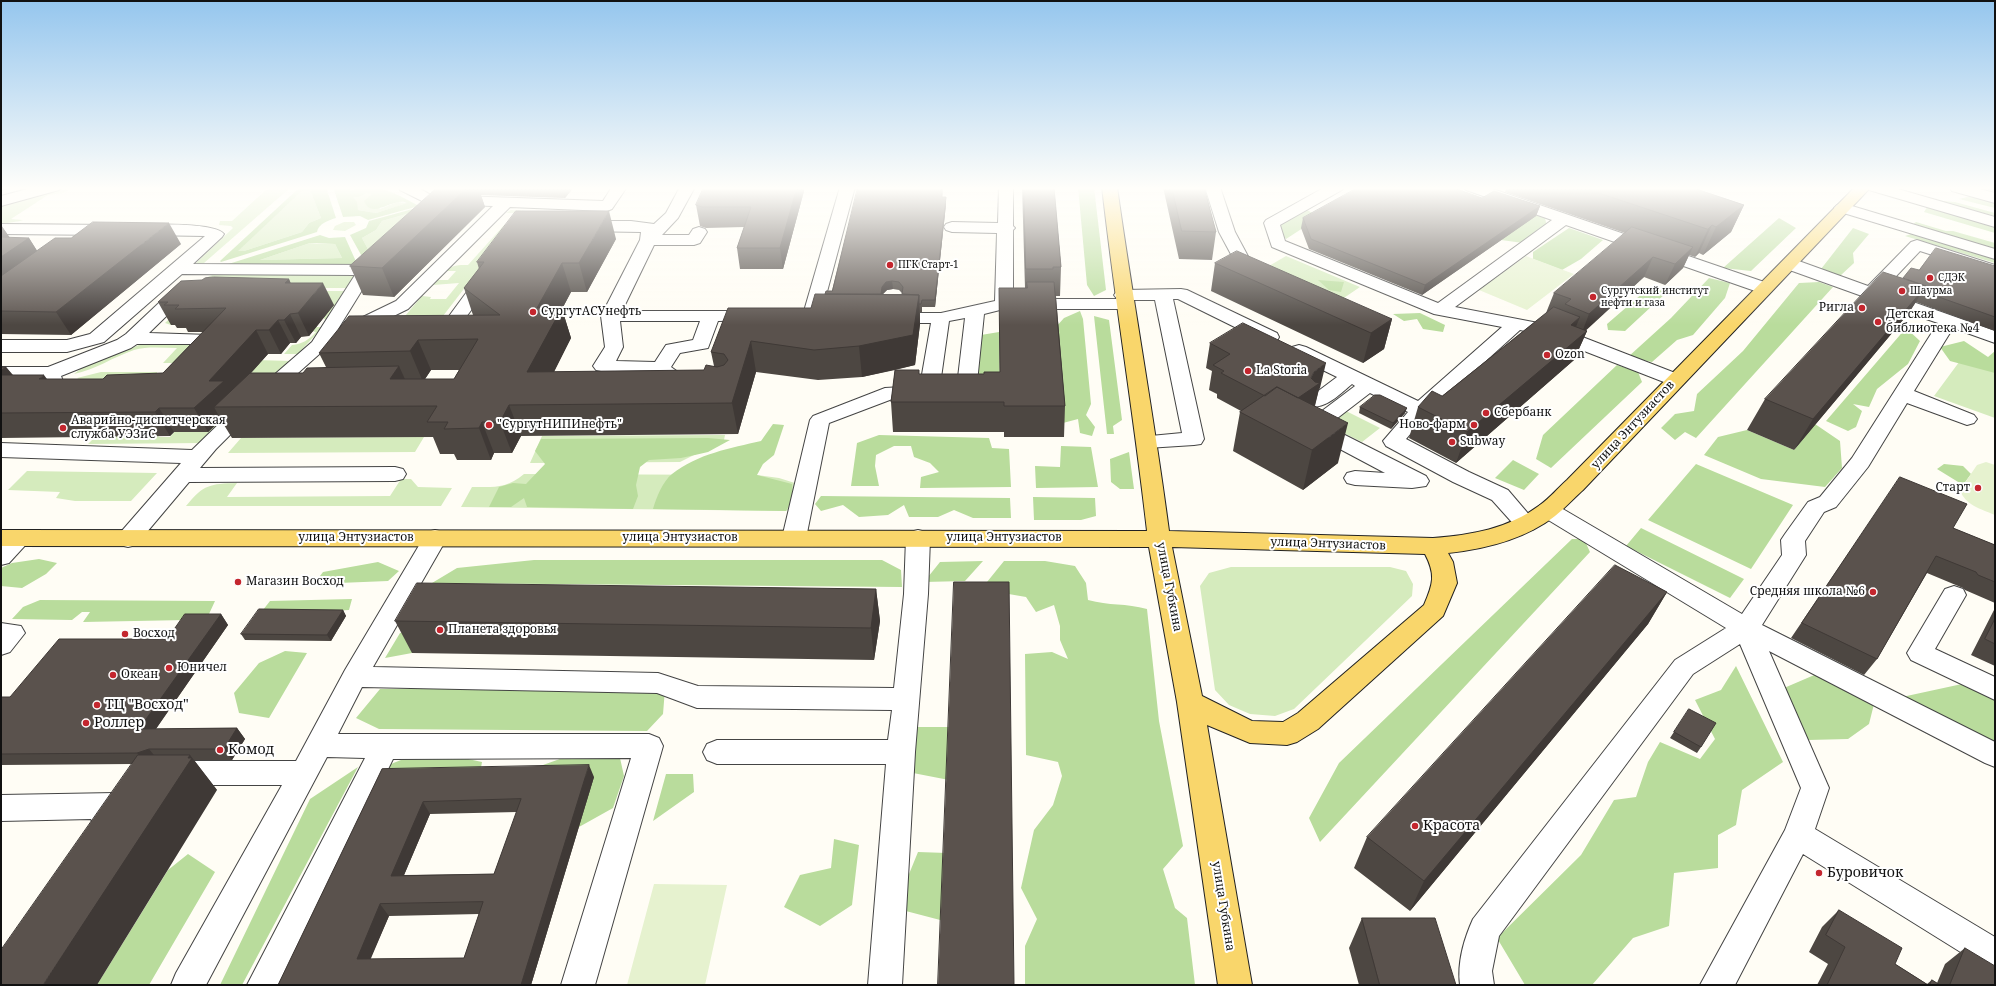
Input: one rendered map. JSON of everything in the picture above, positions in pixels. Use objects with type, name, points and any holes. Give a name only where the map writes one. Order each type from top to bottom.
[{"type":"main road","name":"улица Губкина","points":[[1115,233],[1123,300],[1147,442],[1160,538],[1190,702],[1235,985]]},
{"type":"main road","name":"улица Энтузиастов","points":[[10,538],[1160,538],[1433,546],[1467,543],[1500,535],[1526,524],[1548,510],[1622,438],[1764,288],[1790,264],[1819,233]]},
{"type":"main road","points":[[1190,702],[1224,721],[1250,732],[1287,734],[1308,721],[1434,610],[1444,583],[1441,562],[1433,546]]},
{"type":"street","points":[[73,247],[92,233]]},
{"type":"street","points":[[1,346],[67,346],[97,338],[178,270],[215,236],[215,233]]},
{"type":"street","points":[[128,539],[199,456],[236,418],[319,345],[402,305],[475,233]]},
{"type":"street","points":[[648,240],[649,233]]},
{"type":"street","points":[[655,233],[648,240],[610,316],[614,347],[603,366],[661,368],[684,386],[708,388]]},
{"type":"street","points":[[648,240],[694,240],[698,233]]},
{"type":"street","points":[[811,317],[835,233]]},
{"type":"street","points":[[1004,304],[1007,233]]},
{"type":"street","points":[[1221,272],[1242,260],[1228,233]]},
{"type":"street","points":[[1275,233],[1278,244],[1440,310],[1548,330],[1676,380]]},
{"type":"street","points":[[1440,310],[1545,233]]},
{"type":"street","points":[[1605,233],[1764,288]]},
{"type":"street","points":[[1925,233],[1995,254]]},
{"type":"street","points":[[1870,294],[1917,245],[1995,270]]},
{"type":"street","points":[[1790,264],[1948,322],[1995,337]]},
{"type":"street","points":[[424,331],[446,332],[494,267]]},
{"type":"street","points":[[178,270],[365,270],[364,274],[348,297],[319,345]]},
{"type":"street","points":[[1,373],[50,372],[124,344],[133,338],[204,270]]},
{"type":"street","points":[[885,312],[941,318],[975,312],[1004,304],[1123,300],[1181,294],[1420,410]]},
{"type":"street","points":[[1147,442],[1194,439],[1163,295]]},
{"type":"street","points":[[794,538],[820,420],[892,392],[966,392],[975,312]]},
{"type":"street","points":[[610,316],[773,316]]},
{"type":"street","points":[[661,368],[673,349],[701,344],[711,317]]},
{"type":"street","points":[[929,392],[941,318]]},
{"type":"street","points":[[1477,985],[1475,972],[1484,930],[1684,667],[1746,628],[1794,555],[1792,540],[1816,507],[1828,502],[1860,462],[1948,322]]},
{"type":"street","points":[[1515,325],[1420,410],[1393,441],[1461,477],[1500,495],[1526,524]]},
{"type":"street","points":[[319,345],[386,332]]},
{"type":"street","points":[[133,338],[203,339],[207,346],[191,366],[185,370]]},
{"type":"street","points":[[50,372],[55,388],[92,387]]},
{"type":"street","points":[[1316,402],[1360,380]]},
{"type":"street","points":[[1360,380],[1313,427],[1418,481]]},
{"type":"street","points":[[267,392],[290,391]]},
{"type":"street","points":[[1903,394],[1967,419]]},
{"type":"street","points":[[1,450],[199,456]]},
{"type":"street","points":[[183,475],[395,474]]},
{"type":"street","points":[[1354,478],[1418,481],[1461,477]]},
{"type":"street","points":[[1548,510],[1746,628],[1995,755]]},
{"type":"street","points":[[1,557],[10,538]]},
{"type":"street","points":[[188,985],[320,745],[354,677],[435,538]]},
{"type":"street","points":[[885,985],[901,752],[916,594],[918,538]]},
{"type":"street","points":[[1954,595],[1920,653],[1995,689]]},
{"type":"street","points":[[1717,985],[1798,835],[1815,788],[1746,628]]},
{"type":"street","points":[[1,632],[12,633],[1,646]]},
{"type":"street","points":[[354,677],[658,683],[697,697],[906,699]]},
{"type":"street","points":[[320,745],[385,747],[649,746],[578,985]]},
{"type":"street","points":[[264,985],[385,747]]},
{"type":"street","points":[[717,752],[901,752]]},
{"type":"street","points":[[88,845],[133,792],[158,773],[304,773]]},
{"type":"street","points":[[1,808],[133,792]]},
{"type":"street","points":[[1798,835],[1995,955]]},
{"type":"green space","points":[[228,233],[238,233],[204,263],[195,264]]},
{"type":"green space","points":[[250,233],[257,233],[238,251],[244,251],[299,233],[314,233],[221,262],[220,261]]},
{"type":"green space","points":[[256,233],[299,233],[244,251],[237,251]]},
{"type":"green space","points":[[355,233],[371,233],[362,238],[370,253],[392,233],[397,233],[365,262],[350,235]]},
{"type":"green space","points":[[371,233],[392,233],[370,253],[362,238]]},
{"type":"green space","points":[[497,233],[507,233],[443,316],[405,316],[422,296],[431,297],[430,299],[446,299],[459,283],[433,285],[437,280],[448,280],[456,271],[445,271],[448,269],[456,266],[468,265]]},
{"type":"green space","points":[[1082,233],[1099,233],[1106,290],[1094,296],[1087,285]]},
{"type":"green space","points":[[1281,233],[1295,233],[1286,239]]},
{"type":"green space","points":[[1509,233],[1538,233],[1523,243],[1501,240]]},
{"type":"green space","points":[[1561,233],[1583,233],[1603,240],[1581,259],[1562,270],[1533,259],[1533,252]]},
{"type":"green space","points":[[1762,233],[1791,233],[1751,271],[1723,268]]},
{"type":"green space","points":[[1849,233],[1869,234],[1853,253],[1854,263],[1840,276],[1821,269]]},
{"type":"green space","points":[[1940,233],[1960,233],[1995,243],[1995,249]]},
{"type":"green space","points":[[1911,234],[1995,259],[1995,263],[1905,236]]},
{"type":"green space","points":[[320,235],[329,238],[345,237],[358,266],[219,267]],"holes":[[[310,243],[335,244],[342,258],[260,260]]]},
{"type":"green space","points":[[310,243],[335,244],[342,258],[260,260]]},
{"type":"green space","points":[[1286,256],[1360,287],[1332,306],[1257,273]]},
{"type":"green space","points":[[1526,256],[1574,274],[1527,310],[1479,290]]},
{"type":"green space","points":[[215,274],[357,274],[349,288],[194,288],[205,278]]},
{"type":"green space","points":[[1709,278],[1730,283],[1725,298],[1693,335],[1677,340],[1652,362],[1628,357],[1671,318]]},
{"type":"green space","points":[[1318,280],[1344,282],[1341,292],[1329,290]]},
{"type":"green space","points":[[1819,282],[1833,287],[1696,438],[1685,432],[1675,440],[1661,428],[1675,414],[1694,411],[1697,394],[1743,351],[1799,283]]},
{"type":"green space","points":[[1651,286],[1666,293],[1625,331],[1608,330],[1607,324]]},
{"type":"green space","points":[[205,291],[347,291],[328,321],[298,354],[284,354],[292,345],[302,343],[311,337],[316,332],[311,331],[315,327],[321,327],[326,320],[322,317],[197,300],[171,325],[165,323],[197,293]]},
{"type":"green space","points":[[1080,311],[1083,319],[1091,404],[1086,415],[1095,427],[1092,436],[1080,433],[1078,419],[1063,423],[1055,328],[1064,318]]},
{"type":"green space","points":[[1420,313],[1445,325],[1443,332],[1423,329],[1417,319],[1404,321],[1393,314]]},
{"type":"green space","points":[[1094,316],[1109,320],[1122,420],[1113,426],[1114,434],[1107,434]]},
{"type":"green space","points":[[1906,328],[1920,341],[1908,364],[1877,389],[1869,407],[1853,404],[1862,411],[1856,427],[1848,431],[1826,421]]},
{"type":"green space","points":[[999,332],[1000,384],[977,379],[981,335]]},
{"type":"green space","points":[[1964,341],[1988,357],[1995,351],[1995,373],[1950,361],[1940,347]]},
{"type":"green space","points":[[144,343],[193,344],[173,363],[163,363],[177,348],[145,348],[134,350],[89,370],[74,374],[83,367]]},
{"type":"green space","points":[[1965,354],[1995,366],[1995,418],[1934,396]]},
{"type":"green space","points":[[256,360],[291,361],[203,443],[88,444],[98,434],[163,432],[158,437],[170,437],[174,432],[192,432],[220,408],[252,372]]},
{"type":"green space","points":[[1617,365],[1638,372],[1642,382],[1551,468],[1536,459],[1543,435]]},
{"type":"green space","points":[[101,372],[157,372],[157,375],[82,381],[77,378]]},
{"type":"green space","points":[[1346,411],[1380,428],[1362,442],[1327,425]]},
{"type":"green space","points":[[773,424],[784,425],[774,455],[763,464],[757,475],[792,484],[793,498],[786,511],[653,509],[663,485],[672,474],[692,461],[726,449],[761,441]]},
{"type":"green space","points":[[1815,424],[1840,441],[1842,468],[1825,487],[1761,479],[1704,455],[1718,437],[1747,430],[1794,450]]},
{"type":"green space","points":[[725,435],[724,440],[680,462],[530,463],[542,436]]},
{"type":"green space","points":[[879,435],[989,438],[992,448],[1009,449],[1011,487],[920,488],[921,477],[939,472],[930,463],[914,457],[911,446],[894,446],[876,455],[875,466],[879,486],[851,486],[857,443]]},
{"type":"green space","points":[[424,437],[415,452],[228,453],[241,438]]},
{"type":"green space","points":[[708,438],[730,440],[708,452],[681,458],[649,460],[640,467],[636,485],[638,496],[633,509],[527,507],[524,498],[511,507],[489,507],[499,487],[513,483],[526,484],[545,464],[535,451],[541,439]]},
{"type":"green space","points":[[1061,446],[1091,447],[1098,487],[1036,488],[1035,466],[1060,467]]},
{"type":"green space","points":[[1129,452],[1134,489],[1120,489],[1111,482],[1110,459]]},
{"type":"green space","points":[[1513,460],[1539,474],[1524,490],[1495,478]]},
{"type":"green space","name":"Старт","points":[[1986,462],[1995,465],[1995,515],[1970,503],[1962,495],[1960,490],[1977,465]]},
{"type":"green space","points":[[1696,464],[1793,505],[1751,569],[1648,520]]},
{"type":"green space","points":[[1944,464],[1963,466],[1971,474],[1963,485],[1937,469]]},
{"type":"green space","points":[[27,471],[157,473],[131,501],[75,501],[56,498],[60,492],[8,490]]},
{"type":"green space","points":[[524,474],[757,475],[779,478],[798,484],[793,507],[786,511],[461,507],[472,487],[493,487],[505,485],[518,479]]},
{"type":"green space","points":[[401,479],[411,479],[418,487],[452,488],[441,506],[186,506],[203,489],[220,484],[237,483],[227,497],[390,496]]},
{"type":"green space","points":[[821,496],[1010,498],[1011,518],[973,518],[954,510],[938,517],[909,517],[904,505],[888,515],[859,517],[843,505],[821,511],[815,504]]},
{"type":"green space","points":[[1033,497],[1095,498],[1096,516],[1081,520],[1034,520]]},
{"type":"green space","points":[[1641,528],[1744,579],[1730,598],[1626,546]]},
{"type":"green space","points":[[1572,539],[1584,539],[1590,552],[1320,842],[1309,818],[1339,763]]},
{"type":"green space","points":[[39,559],[57,563],[46,574],[22,588],[1,586],[1,568],[12,563]]},
{"type":"green space","points":[[534,560],[882,560],[901,570],[902,587],[432,583],[457,568]]},
{"type":"green space","points":[[983,561],[965,581],[924,582],[940,562]]},
{"type":"green space","points":[[1004,561],[1045,561],[1075,566],[1086,583],[1088,600],[1147,609],[1159,721],[1183,846],[1163,869],[1175,908],[1187,918],[1195,985],[1025,985],[1025,946],[1037,919],[1021,888],[1034,830],[1053,805],[1062,776],[1058,762],[1026,755],[1025,654],[1052,652],[1068,659],[1060,640],[1060,626],[1054,605],[1036,612],[1026,597],[997,592],[987,582]]},
{"type":"green space","points":[[378,562],[399,571],[388,581],[314,584],[323,572]]},
{"type":"green space","points":[[1231,567],[1390,567],[1406,571],[1413,584],[1412,596],[1294,709],[1275,716],[1250,714],[1229,705],[1215,690],[1200,586],[1209,573]]},
{"type":"green space","points":[[352,599],[349,610],[259,615],[270,601]]},
{"type":"green space","points":[[40,600],[215,601],[209,614],[186,620],[83,622],[90,612],[82,612],[72,620],[12,619],[23,607]]},
{"type":"green space","points":[[427,627],[412,653],[385,658],[400,633]]},
{"type":"green space","points":[[285,651],[307,653],[269,718],[239,713],[234,693],[259,663]]},
{"type":"green space","points":[[1736,666],[1783,762],[1742,790],[1736,825],[1718,835],[1718,868],[1674,873],[1669,926],[1633,938],[1592,985],[1525,985],[1497,938],[1581,855],[1614,800],[1636,797],[1648,762],[1660,742],[1700,759],[1715,739],[1695,700],[1721,690]]},
{"type":"green space","points":[[1819,673],[1874,704],[1869,724],[1848,739],[1808,740],[1784,688]]},
{"type":"green space","points":[[1962,684],[1995,700],[1995,744],[1902,697]]},
{"type":"green space","points":[[380,689],[665,689],[663,714],[647,731],[379,729],[356,718]]},
{"type":"green space","points":[[918,727],[952,727],[949,780],[913,773],[909,746]]},
{"type":"green space","points":[[571,755],[620,758],[624,776],[613,808],[579,827],[524,778],[543,765]]},
{"type":"green space","points":[[454,756],[482,762],[479,779],[363,795],[386,766],[406,758]]},
{"type":"green space","points":[[358,767],[242,985],[220,985],[310,799]]},
{"type":"green space","points":[[666,774],[693,774],[694,792],[653,821]]},
{"type":"green space","points":[[834,839],[859,845],[852,905],[820,926],[784,907],[800,875],[831,868]]},
{"type":"green space","points":[[918,852],[947,853],[944,921],[902,910],[907,879]]},
{"type":"green space","points":[[188,854],[215,872],[149,985],[97,985],[168,870]]},
{"type":"green space","points":[[654,884],[727,885],[705,985],[627,985]]},
{"type":"building","points":[[78,233],[156,233],[56,312],[1,311],[1,276],[55,238],[71,238]]},
{"type":"building","points":[[387,233],[419,233],[382,268],[350,266]]},
{"type":"building","points":[[499,233],[596,233],[579,263],[562,263],[537,308],[562,308],[527,372],[704,370],[706,365],[717,367],[724,365],[728,360],[724,354],[711,352],[728,308],[811,308],[815,294],[919,295],[913,335],[859,346],[814,350],[751,341],[732,403],[509,405],[500,422],[482,422],[479,428],[444,429],[448,422],[427,422],[437,406],[214,407],[250,373],[303,373],[307,368],[399,366],[390,379],[454,379],[478,339],[418,340],[410,351],[319,353],[349,316],[500,315],[464,288],[484,262],[477,262]]},
{"type":"building","points":[[742,233],[784,233],[780,248],[737,248]]},
{"type":"building","points":[[846,233],[942,233],[935,300],[922,300],[921,304],[919,304],[919,295],[902,294],[903,287],[899,282],[892,281],[886,282],[882,287],[881,294],[825,294],[826,291],[832,291]]},
{"type":"building","points":[[1025,233],[1058,233],[1061,267],[1053,267],[1053,269],[1026,269]]},
{"type":"building","points":[[1309,233],[1501,233],[1425,285],[1311,239]]},
{"type":"building","points":[[1625,233],[1650,233],[1693,247],[1675,264],[1653,257],[1589,314],[1565,304],[1571,299],[1554,293]]},
{"type":"building","points":[[1,237],[29,238],[1,257]]},
{"type":"building","points":[[1936,248],[1995,266],[1995,317],[1922,291],[1926,286],[1903,278],[1911,268],[1919,270]]},
{"type":"building","points":[[1237,251],[1392,319],[1371,333],[1215,263]]},
{"type":"building","points":[[1883,272],[1926,286],[1813,419],[1765,399]]},
{"type":"building","points":[[205,278],[289,279],[285,283],[323,283],[298,313],[290,314],[284,320],[278,320],[269,330],[256,330],[209,381],[224,381],[194,408],[159,408],[155,412],[1,413],[1,375],[44,375],[39,379],[103,379],[107,375],[163,373],[226,308],[175,309],[179,305],[164,305],[168,302],[158,302],[181,281],[202,280]]},
{"type":"building","points":[[1027,282],[1054,282],[1065,406],[1004,406],[1004,402],[891,402],[895,370],[919,370],[919,374],[984,374],[984,372],[1000,372],[999,288],[1027,288]]},
{"type":"building","points":[[1554,307],[1580,317],[1571,325],[1587,331],[1467,432],[1418,407],[1432,391],[1442,396]]},
{"type":"building","points":[[1243,323],[1326,363],[1314,372],[1311,378],[1315,382],[1320,383],[1298,398],[1277,387],[1265,396],[1221,373],[1224,371],[1213,365],[1230,354],[1210,343]]},
{"type":"building","points":[[1277,387],[1348,423],[1312,450],[1240,412]]},
{"type":"building","points":[[1375,395],[1380,395],[1407,408],[1393,423],[1360,407]]},
{"type":"building","points":[[1900,477],[1967,504],[1953,528],[1995,545],[1995,582],[1978,575],[1976,572],[1936,556],[1877,659],[1802,623]]},
{"type":"building","points":[[1615,565],[1667,592],[1424,881],[1367,837]]},
{"type":"building","points":[[954,582],[1009,582],[1014,985],[938,985]]},
{"type":"building","points":[[417,583],[876,589],[871,628],[395,621]]},
{"type":"building","points":[[259,609],[343,610],[327,635],[241,634]]},
{"type":"building","name":"ТЦ \"Восход\"","points":[[185,614],[221,614],[139,729],[237,728],[224,749],[149,749],[137,753],[1,754],[1,697],[10,697],[59,639],[167,639]]},
{"type":"building","points":[[1995,619],[1995,644],[1985,639]]},
{"type":"building","points":[[1689,709],[1716,723],[1701,747],[1674,732]]},
{"type":"building","points":[[138,755],[190,755],[188,758],[192,758],[43,985],[1,985],[1,950]]},
{"type":"building","points":[[589,765],[521,985],[278,985],[382,769]],"holes":[[[521,799],[494,874],[391,876],[423,802]],[[483,902],[464,958],[357,959],[380,904]]]},
{"type":"building","points":[[1839,910],[1902,948],[1895,964],[1928,985],[1827,985],[1845,947],[1826,935]]},
{"type":"building","points":[[1362,918],[1435,918],[1456,985],[1380,985]]},
{"type":"building","points":[[1965,948],[1995,966],[1995,985],[1950,985]]},
{"type":"building","points":[[1932,980],[1940,985],[1930,985]]},
{"type":"place","name":"ПГК Старт-1","points":[[890,265]]},
{"type":"place","name":"СДЭК","points":[[1930,278]]},
{"type":"place","name":"Шаурма","points":[[1902,291]]},
{"type":"place","name":"Сургутский институт нефти и газа","points":[[1593,297]]},
{"type":"place","name":"Ригла","points":[[1862,308]]},
{"type":"place","name":"СургутАСУнефть","points":[[533,312]]},
{"type":"place","name":"Детская библиотека №4","points":[[1878,322]]},
{"type":"place","name":"Ozon","points":[[1547,355]]},
{"type":"place","name":"La Storia","points":[[1248,371]]},
{"type":"place","name":"Сбербанк","points":[[1486,413]]},
{"type":"place","name":"\"СургутНИПИнефть\"","points":[[489,425]]},
{"type":"place","name":"Ново-фарм","points":[[1474,425]]},
{"type":"place","name":"Аварийно-диспетчерская служба УЭЗиС","points":[[63,428]]},
{"type":"place","name":"Subway","points":[[1452,442]]},
{"type":"place","name":"Старт","points":[[1978,488]]},
{"type":"place","name":"Магазин Восход","points":[[238,582]]},
{"type":"place","name":"Средняя школа №6","points":[[1873,592]]},
{"type":"place","name":"Планета здоровья","points":[[440,630]]},
{"type":"place","name":"Восход","points":[[125,634]]},
{"type":"place","name":"Юничел","points":[[169,668]]},
{"type":"place","name":"Океан","points":[[113,675]]},
{"type":"place","name":"ТЦ \"Восход\"","points":[[97,705]]},
{"type":"place","name":"Роллер","points":[[86,723]]},
{"type":"place","name":"Комод","points":[[220,750]]},
{"type":"place","name":"Красота","points":[[1415,826]]},
{"type":"place","name":"Буровичок","points":[[1819,873]]}]
